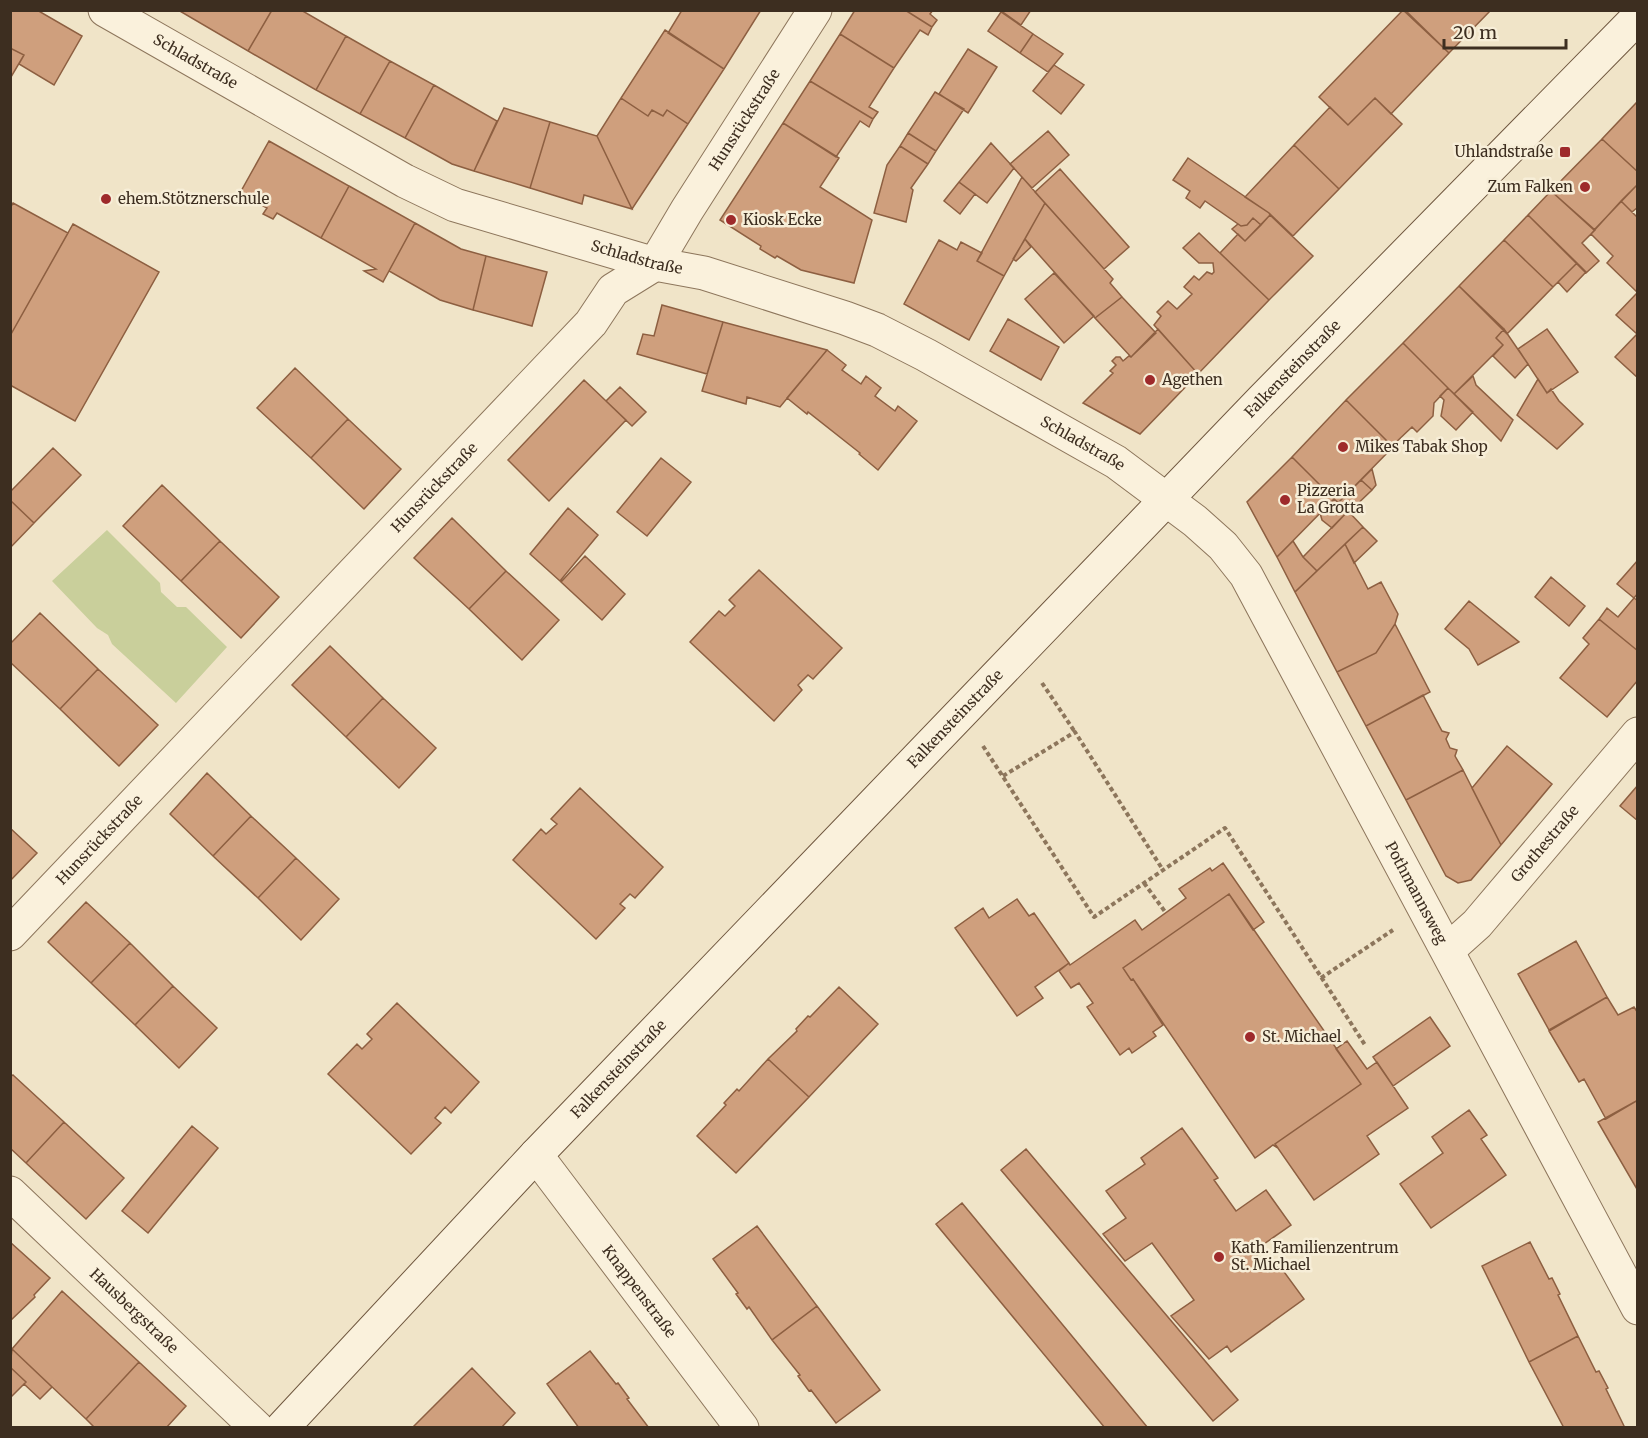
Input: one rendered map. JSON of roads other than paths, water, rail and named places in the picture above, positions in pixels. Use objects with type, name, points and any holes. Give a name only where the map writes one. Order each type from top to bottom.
[{"type":"street","name":"Schladstraße","points":[[105,10],[430,194],[455,205],[655,264],[704,273],[877,330],[1097,450],[1167,499]]},
{"type":"street","name":"Hunsrückstraße","points":[[10,934],[591,323],[613,290],[655,264],[815,10]]},
{"type":"street","name":"Falkensteinstraße","points":[[282,1428],[536,1155],[1262,399],[1636,22]]},
{"type":"street","name":"Pothmannsweg","points":[[1167,499],[1222,546],[1246,574],[1638,1308]]},
{"type":"street","name":"Grothestraße","points":[[1448,950],[1478,924],[1638,734]]},
{"type":"street","name":"Knappenstraße","points":[[536,1155],[742,1428]]},
{"type":"street","name":"Hausbergstraße","points":[[10,1193],[257,1428]]},
{"type":"place","name":"Uhlandstraße","points":[[1565,152]]},
{"type":"place","name":"Zum Falken","points":[[1585,187]]},
{"type":"place","name":"ehem.Stötznerschule","points":[[106,199]]},
{"type":"place","name":"Kiosk Ecke","points":[[731,220]]},
{"type":"place","name":"Agethen","points":[[1150,380]]},
{"type":"place","name":"Mikes Tabak Shop","points":[[1343,447]]},
{"type":"place","name":"Pizzeria La Grotta","points":[[1285,500]]},
{"type":"place","name":"St. Michael","points":[[1250,1037]]},
{"type":"place","name":"Kath. Familienzentrum St. Michael","points":[[1219,1257]]}]
